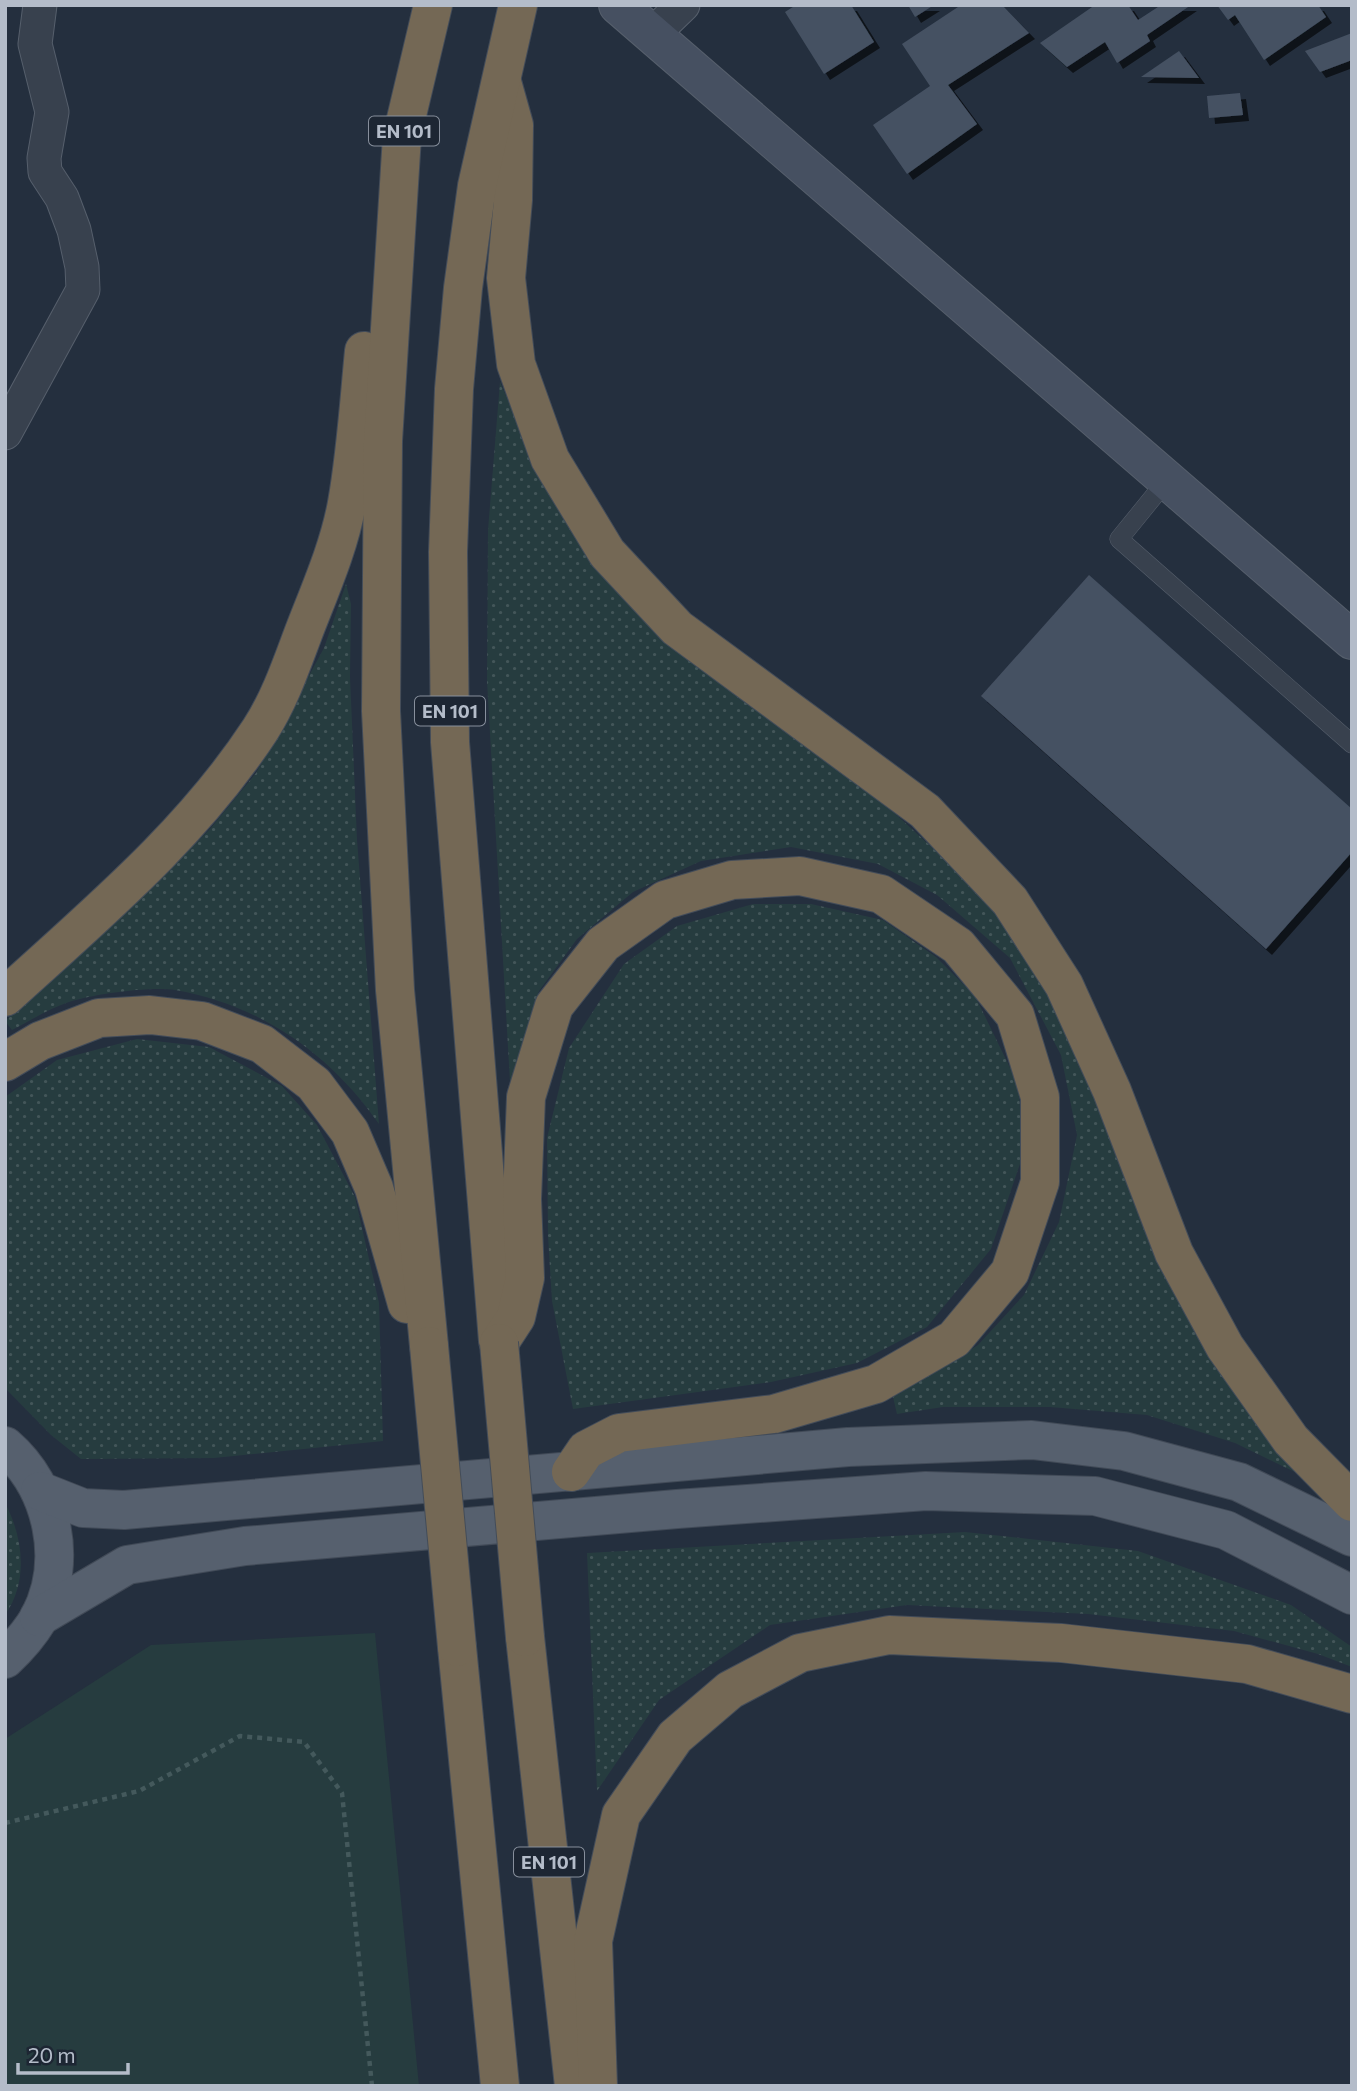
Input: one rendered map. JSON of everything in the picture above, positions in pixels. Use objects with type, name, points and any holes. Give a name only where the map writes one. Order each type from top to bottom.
[{"type":"highway","name":"EN 101","points":[[433,5],[402,136],[383,441],[381,710],[395,990],[500,2086]]},
{"type":"highway","name":"EN 101","points":[[518,5],[477,187],[463,288],[454,389],[448,552],[450,742],[525,1637],[574,2086]]},
{"type":"highway","points":[[502,82],[514,125],[513,200],[506,278],[516,364],[550,459],[607,553],[677,628],[925,811],[1010,901],[1064,985],[1112,1091],[1174,1253],[1225,1347],[1292,1440],[1352,1502]]},
{"type":"highway","points":[[5,997],[77,934],[147,865],[210,798],[261,729],[288,676],[325,576],[346,505],[369,296],[395,260]]},
{"type":"highway","points":[[499,1343],[516,1317],[525,1278],[522,1199],[526,1097],[554,1006],[603,944],[665,900],[732,880],[800,876],[881,894],[958,946],[1015,1015],[1040,1097],[1040,1182],[1010,1272],[954,1339],[876,1384],[774,1414],[619,1433],[586,1450],[571,1472]]},
{"type":"highway","points":[[5,1062],[40,1041],[99,1018],[150,1014],[202,1021],[262,1044],[314,1084],[350,1132],[374,1188],[408,1305],[429,1346]]},
{"type":"highway","points":[[598,2086],[593,1941],[621,1815],[675,1737],[730,1689],[800,1653],[889,1635],[1061,1643],[1247,1664],[1352,1694]]},
{"type":"main road","points":[[40,1491],[83,1508],[124,1510],[848,1447],[1032,1440],[1124,1451],[1239,1482],[1352,1537]]},
{"type":"main road","points":[[5,1446],[29,1472],[40,1491],[51,1522],[54,1554],[50,1587],[39,1617],[20,1645],[5,1659]]},
{"type":"main road","points":[[39,1617],[128,1565],[245,1546],[663,1510],[926,1491],[1095,1496],[1226,1531],[1352,1595]]},
{"type":"street","points":[[5,433],[83,290],[82,267],[74,230],[62,198],[45,172],[44,158],[52,112],[35,44],[40,5]]},
{"type":"street","points":[[618,5],[1352,640]]},
{"type":"street","points":[[653,34],[684,5]]},
{"type":"lane","points":[[1167,480],[1119,539],[1352,744]]},
{"type":"path","points":[[5,1823],[139,1791],[240,1736],[304,1742],[342,1793],[372,2086]]},
{"type":"green space","points":[[500,382],[551,498],[986,897],[1053,989],[1200,1339],[1258,1427],[1299,1474],[1235,1443],[1147,1415],[1050,1407],[943,1407],[897,1414],[893,1397],[978,1345],[1024,1295],[1059,1222],[1077,1135],[1061,1055],[1010,958],[937,895],[878,864],[791,847],[701,861],[633,892],[577,939],[539,991],[510,1082],[487,681],[488,530]]},
{"type":"green space","points":[[346,584],[351,604],[350,677],[357,840],[379,1124],[339,1076],[291,1036],[236,1007],[206,997],[165,989],[107,994],[62,1005],[12,1030],[5,1021],[142,897],[210,829],[256,773],[324,648]]},
{"type":"green space","points":[[753,904],[811,904],[883,920],[936,957],[975,996],[1019,1086],[1022,1158],[991,1249],[927,1327],[857,1363],[771,1382],[573,1409],[552,1301],[548,1236],[547,1138],[569,1048],[624,964],[677,926]]},
{"type":"green space","points":[[137,1039],[209,1047],[282,1086],[317,1125],[355,1197],[379,1303],[383,1441],[214,1458],[81,1459],[51,1435],[5,1388],[5,1097],[57,1060]]},
{"type":"green space","points":[[5,1503],[16,1530],[21,1559],[18,1588],[5,1615]]},
{"type":"green space","points":[[965,1532],[1138,1551],[1291,1605],[1352,1647],[1352,1667],[1318,1654],[1234,1631],[1088,1614],[907,1605],[770,1625],[659,1700],[597,1791],[587,1553]]},
{"type":"green space","points":[[375,1633],[419,2086],[5,2086],[5,1739],[151,1645]]},
{"type":"building","points":[[796,5],[851,5],[874,42],[824,74],[785,12]]},
{"type":"building","points":[[908,5],[934,5],[915,17]]},
{"type":"building","points":[[961,5],[1002,5],[1029,33],[948,85],[977,124],[907,174],[873,125],[930,86],[902,44]]},
{"type":"building","points":[[1095,5],[1128,5],[1138,20],[1161,5],[1191,5],[1147,35],[1150,41],[1117,63],[1105,42],[1067,67],[1040,43]]},
{"type":"building","points":[[1217,5],[1318,5],[1326,17],[1264,60],[1235,15],[1228,20]]},
{"type":"building","points":[[1352,33],[1352,60],[1320,72],[1305,51]]},
{"type":"building","points":[[1179,51],[1199,78],[1141,77]]},
{"type":"building","points":[[1240,93],[1243,115],[1209,118],[1207,96]]},
{"type":"building","points":[[1089,575],[1352,809],[1352,852],[1266,949],[981,696]]}]
